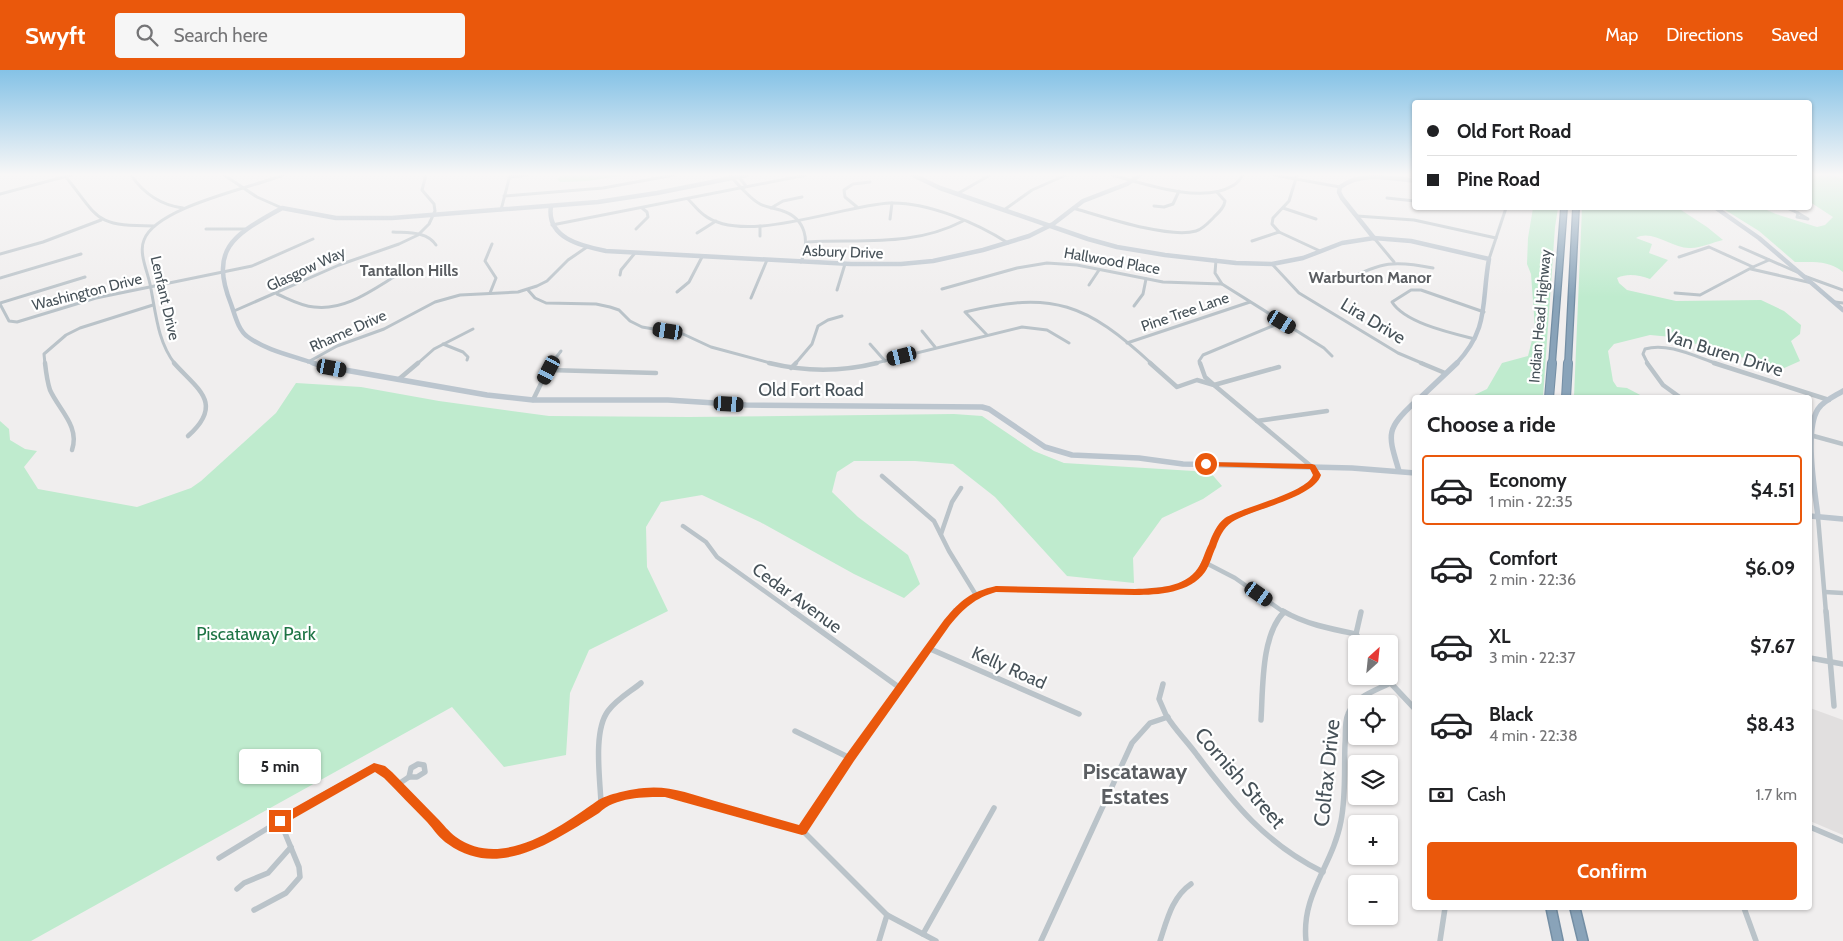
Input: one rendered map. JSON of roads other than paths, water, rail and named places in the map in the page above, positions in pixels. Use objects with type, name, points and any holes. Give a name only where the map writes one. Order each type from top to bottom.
[{"type":"highway","name":"Indian Head Highway","points":[[1549,395],[1563,216]]},
{"type":"highway","name":"Indian Head Highway","points":[[1566,395],[1576,216]]},
{"type":"highway","points":[[1551,910],[1558,941]]},
{"type":"highway","points":[[1575,910],[1583,941]]},
{"type":"main road","name":"Old Fort Road","points":[[269,216],[246,229],[229,244],[224,253],[224,289],[241,330],[248,337],[262,345],[308,362],[344,371],[487,395],[533,400],[668,400],[746,405],[982,408],[989,409],[1045,447],[1072,455],[1130,457],[1183,464],[1312,467],[1412,473]]},
{"type":"main road","points":[[319,216],[353,219],[421,216]]},
{"type":"main road","points":[[549,216],[552,225]]},
{"type":"main road","points":[[1020,216],[1117,247],[1216,260],[1272,264],[1298,260],[1348,241],[1374,238],[1410,241],[1489,259],[1484,312],[1475,339],[1466,354],[1423,395]]},
{"type":"main road","name":"Asbury Drive","points":[[552,225],[567,239],[587,247],[606,251],[880,265],[926,262],[1008,243],[1050,226],[1063,216]]},
{"type":"main road","points":[[1357,216],[1374,238]]},
{"type":"main road","points":[[1727,216],[1749,230],[1843,310]]},
{"type":"main road","points":[[1812,429],[1818,409],[1843,391]]},
{"type":"main road","points":[[1399,471],[1390,429],[1398,417],[1412,405]]},
{"type":"main road","points":[[1812,447],[1818,517]]},
{"type":"main road","points":[[1812,516],[1843,519]]},
{"type":"street","points":[[96,216],[101,220],[118,224],[154,226],[171,216]]},
{"type":"street","name":"Glasgow Way","points":[[234,311],[277,294],[339,265],[401,243],[420,234],[428,226],[434,216]]},
{"type":"street","points":[[552,225],[602,216]]},
{"type":"street","points":[[636,229],[648,216]]},
{"type":"street","points":[[705,216],[716,221],[737,226],[760,226],[820,216]]},
{"type":"street","points":[[791,216],[805,232],[808,242],[802,262]]},
{"type":"street","points":[[948,216],[994,233],[1008,243]]},
{"type":"street","points":[[1102,216],[1130,223],[1190,231],[1205,225],[1214,216]]},
{"type":"street","points":[[1277,216],[1272,221],[1273,226],[1279,232],[1320,251]]},
{"type":"street","points":[[1306,216],[1316,219]]},
{"type":"street","points":[[1357,216],[1408,220],[1496,238]]},
{"type":"street","points":[[1489,259],[1503,216]]},
{"type":"street","points":[[0,254],[43,242],[101,220]]},
{"type":"street","points":[[697,233],[716,221]]},
{"type":"street","points":[[808,242],[849,240],[887,242],[917,239],[944,232],[963,221]]},
{"type":"street","name":"Lenfant Drive","points":[[154,226],[144,238],[143,248],[162,342],[168,353],[205,397],[206,407],[204,416],[198,428],[188,436]]},
{"type":"street","points":[[760,226],[760,236]]},
{"type":"street","points":[[206,229],[246,229]]},
{"type":"street","points":[[393,232],[420,234],[431,238],[436,245]]},
{"type":"street","points":[[1252,241],[1279,232]]},
{"type":"street","points":[[1374,238],[1394,262]]},
{"type":"street","name":"Washington Drive","points":[[0,303],[9,321],[14,323],[87,301],[252,266],[314,239]]},
{"type":"street","points":[[490,293],[496,278],[484,262],[486,253],[492,244]]},
{"type":"street","name":"Rhame Drive","points":[[308,362],[337,346],[384,329],[435,302],[460,295],[528,290],[547,281],[568,260],[587,247]]},
{"type":"street","points":[[1679,257],[1709,247],[1752,268],[1812,283]]},
{"type":"street","points":[[1740,247],[1803,275],[1843,290]]},
{"type":"street","points":[[620,275],[621,270],[636,253]]},
{"type":"street","points":[[0,278],[80,254]]},
{"type":"street","points":[[677,292],[688,282],[702,257]]},
{"type":"street","points":[[751,298],[767,260]]},
{"type":"street","points":[[1216,260],[1215,273],[1222,284],[1324,348],[1332,356]]},
{"type":"street","points":[[1675,293],[1700,295],[1769,260]]},
{"type":"street","points":[[1346,280],[1374,266],[1394,262],[1433,268]]},
{"type":"street","name":"Hallwood Place","points":[[942,289],[1046,263],[1068,263],[1146,279],[1197,285],[1222,284]]},
{"type":"street","points":[[837,290],[845,264]]},
{"type":"street","name":"Lira Drive","points":[[1272,264],[1299,293],[1398,353],[1444,373]]},
{"type":"street","points":[[1089,285],[1099,270]]},
{"type":"street","points":[[277,294],[312,307],[333,306],[355,300],[396,275]]},
{"type":"street","points":[[0,303],[85,276]]},
{"type":"street","points":[[1134,306],[1142,298],[1146,279]]},
{"type":"street","points":[[528,290],[535,298],[541,301],[596,304],[610,307],[619,310],[630,321],[639,326],[678,333],[724,351],[791,368],[830,370],[860,367],[1015,328],[1035,328],[1053,332],[1068,343]]},
{"type":"street","points":[[1475,339],[1434,327],[1400,311],[1393,306],[1392,302],[1411,290],[1423,291],[1484,312]]},
{"type":"street","name":"Pine Tree Lane","points":[[1127,343],[1250,302]]},
{"type":"street","points":[[1834,302],[1843,303]]},
{"type":"street","points":[[987,335],[965,312],[992,304],[1051,303],[1079,311],[1104,324],[1177,387],[1197,380],[1214,385],[1279,367]]},
{"type":"street","points":[[72,450],[75,445],[76,434],[50,388],[44,354],[66,335],[80,328],[153,305]]},
{"type":"street","points":[[791,368],[812,344],[818,326],[828,320],[842,316]]},
{"type":"street","points":[[802,830],[850,758],[928,648],[956,611],[976,595],[1003,589],[1153,592],[1186,583],[1197,575],[1206,563],[1218,532],[1227,521],[1240,514],[1282,499],[1316,480],[1317,475],[1312,467],[1204,377],[1200,363],[1202,357],[1282,322]]},
{"type":"street","points":[[399,379],[428,354],[473,329]]},
{"type":"street","points":[[922,331],[936,347]]},
{"type":"street","points":[[443,344],[464,352],[468,357],[467,360]]},
{"type":"street","points":[[870,344],[884,361]]},
{"type":"street","name":"Van Buren Drive","points":[[1676,395],[1667,390],[1654,375],[1643,354],[1645,350],[1655,346],[1669,348],[1829,400]]},
{"type":"street","points":[[533,400],[549,370],[553,357],[561,350]]},
{"type":"street","points":[[549,370],[656,373]]},
{"type":"street","points":[[1256,421],[1327,411]]},
{"type":"street","points":[[1812,435],[1843,444]]},
{"type":"street","points":[[882,476],[934,521],[949,552],[976,595]]},
{"type":"street","points":[[941,534],[955,493],[961,488]]},
{"type":"street","points":[[1818,517],[1834,706]]},
{"type":"street","name":"Cedar Avenue","points":[[683,526],[706,542],[717,556],[900,688]]},
{"type":"street","points":[[1206,563],[1235,578],[1284,612],[1322,627],[1356,634],[1361,612]]},
{"type":"street","points":[[1825,592],[1843,593]]},
{"type":"street","points":[[1261,720],[1264,671],[1272,628],[1284,612]]},
{"type":"street","name":"Kelly Road","points":[[928,648],[1079,714]]},
{"type":"street","points":[[1812,658],[1843,664]]},
{"type":"street","points":[[601,803],[599,776],[604,718],[613,706],[641,683]]},
{"type":"street","name":"Cornish Street","points":[[1163,684],[1159,695],[1168,717],[1212,774],[1260,830],[1294,857],[1323,872]]},
{"type":"street","name":"Colfax Drive","points":[[1306,941],[1304,924],[1306,906],[1332,852],[1341,818],[1346,718],[1351,707],[1360,698],[1386,685]]},
{"type":"street","points":[[1392,685],[1412,706]]},
{"type":"street","points":[[1041,941],[1132,743],[1147,725],[1168,717]]},
{"type":"street","points":[[795,731],[850,758]]},
{"type":"street","points":[[219,858],[371,768],[382,769],[451,840],[476,852],[492,854],[515,852],[540,841],[588,814],[601,803],[631,794],[665,792],[802,830],[886,915],[936,941]]},
{"type":"street","points":[[397,785],[409,777]]},
{"type":"street","points":[[924,934],[994,808]]},
{"type":"street","points":[[254,910],[284,894],[299,880],[301,871],[280,821]]},
{"type":"street","points":[[1812,828],[1843,841]]},
{"type":"street","points":[[237,890],[243,883],[269,872],[292,847]]},
{"type":"street","points":[[1160,941],[1177,897],[1183,888],[1191,884]]},
{"type":"street","points":[[1440,941],[1445,910]]},
{"type":"street","points":[[1745,910],[1756,941]]},
{"type":"street","points":[[879,941],[886,915]]},
{"type":"district","name":"Tantallon Hills","points":[[409,270]]},
{"type":"district","name":"Warburton Manor","points":[[1370,277]]},
{"type":"district","name":"Piscataway Estates","points":[[1135,784]]},
{"type":"park label","name":"Piscataway Park","points":[[256,634]]}]
